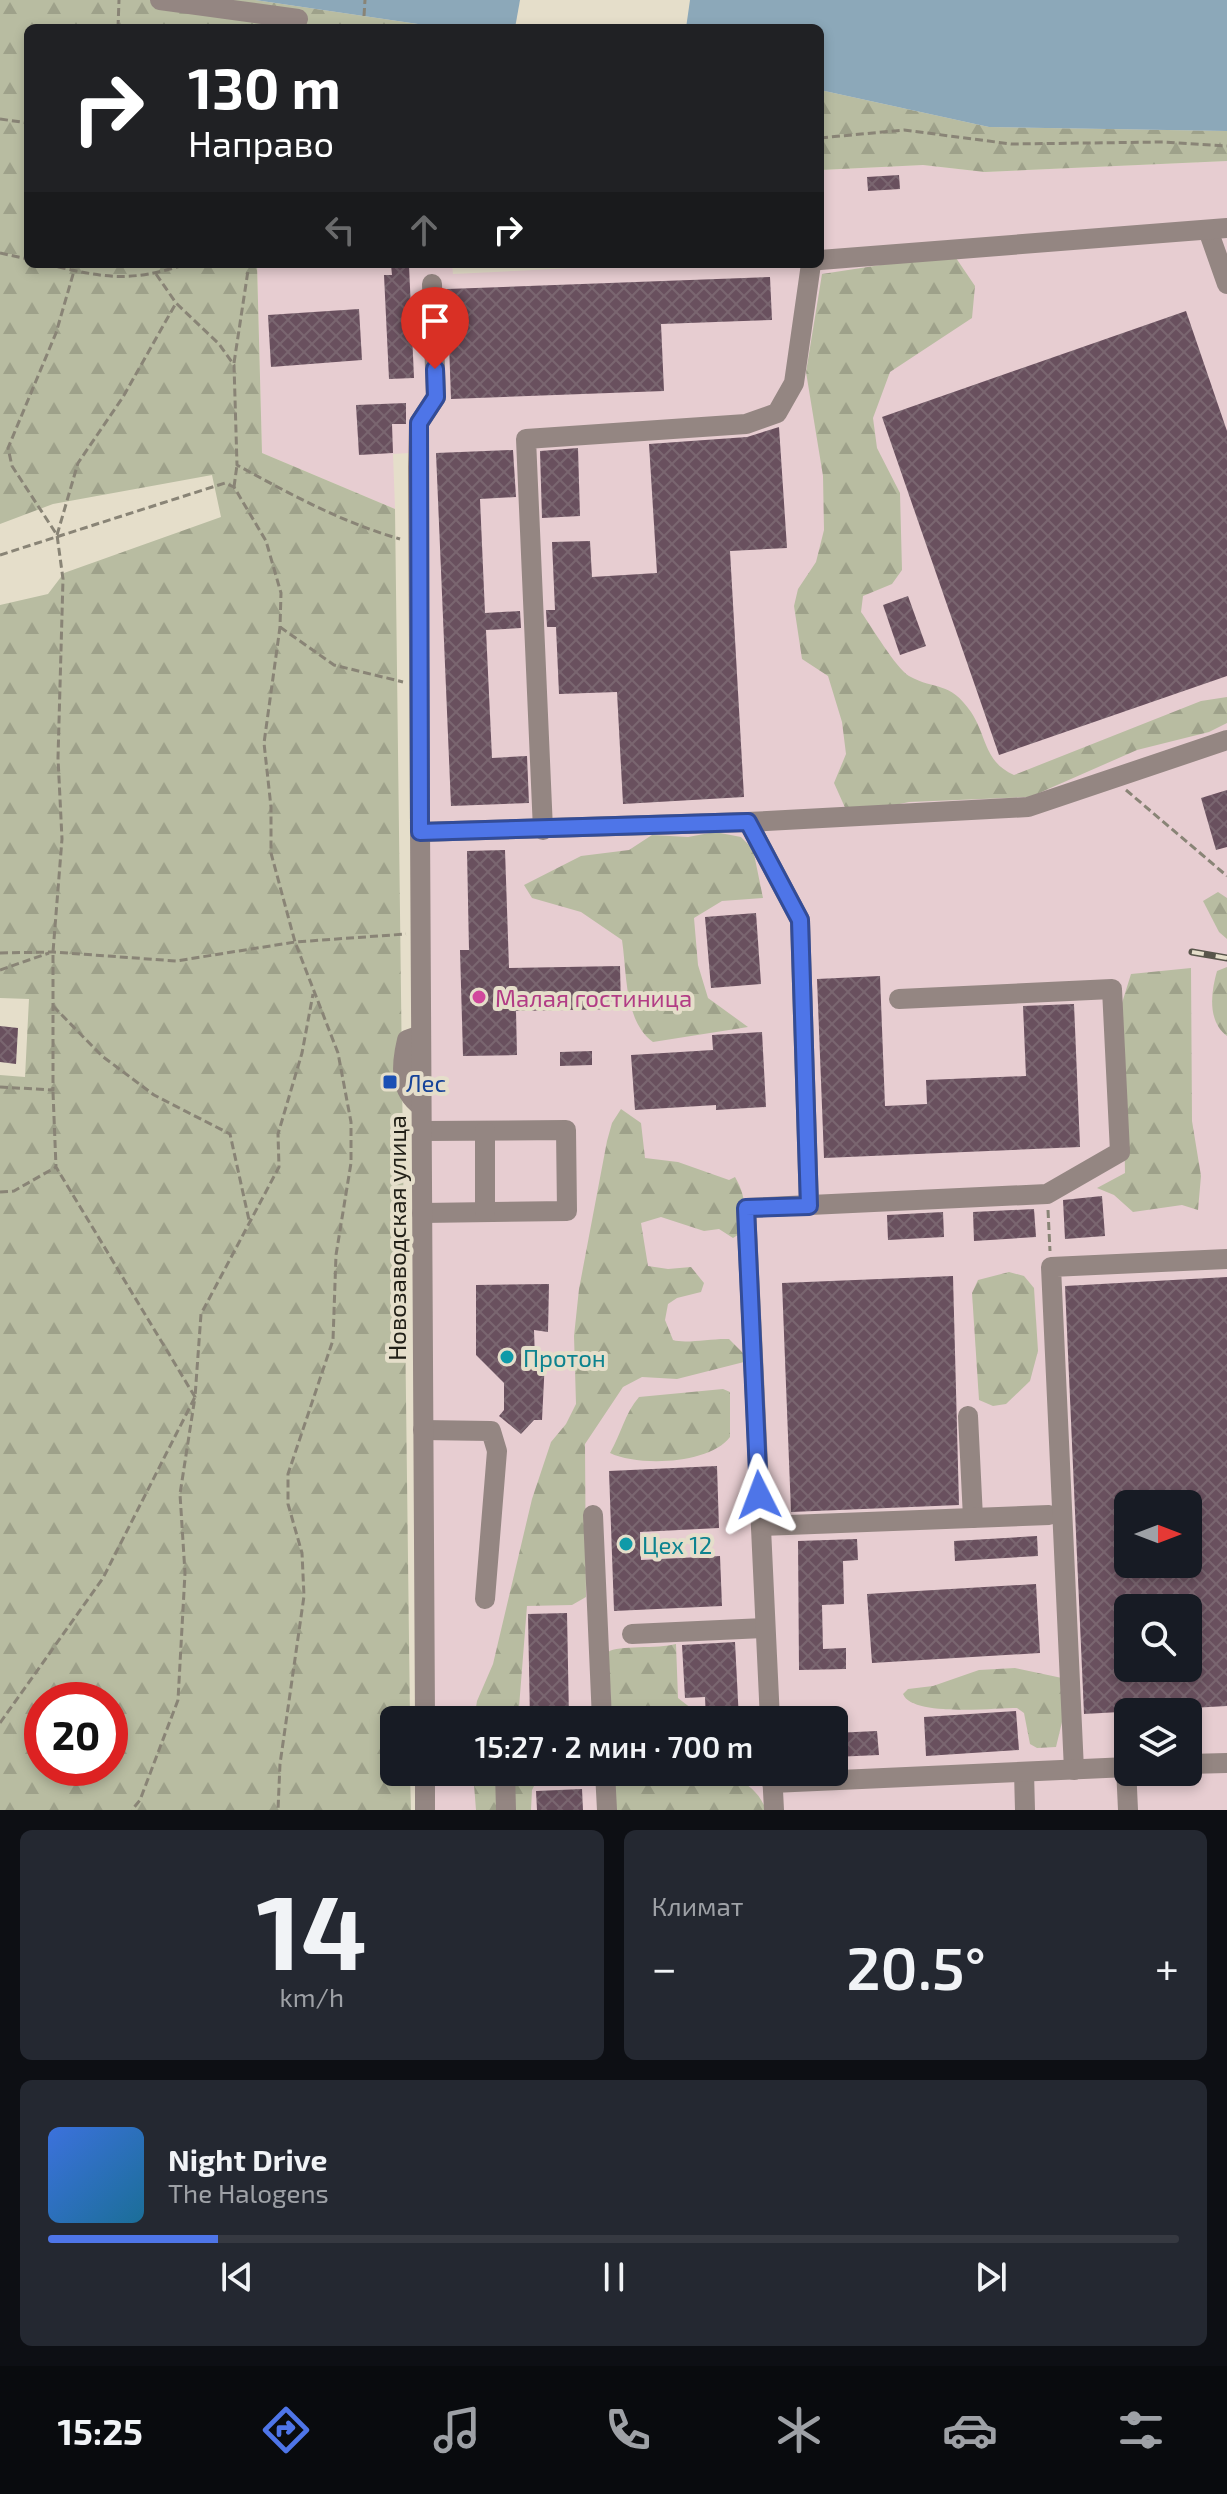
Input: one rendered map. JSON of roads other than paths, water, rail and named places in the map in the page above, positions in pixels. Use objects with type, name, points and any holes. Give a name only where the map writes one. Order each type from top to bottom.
[{"type":"street","points":[[160,0],[298,19]]},
{"type":"street","points":[[824,260],[1218,229],[1227,284]]},
{"type":"street","points":[[543,830],[526,439],[746,424],[777,413],[794,383],[810,268]]},
{"type":"street","name":"Новозаводская улица","points":[[425,1706],[418,467],[419,423],[436,397],[432,284]]},
{"type":"street","points":[[420,832],[748,822],[1028,807],[1227,740]]},
{"type":"street","points":[[748,822],[800,920],[809,1206]]},
{"type":"street","points":[[769,1706],[746,1208],[1047,1194],[1120,1152],[1112,989],[899,999]]},
{"type":"street","points":[[422,1131],[566,1130],[567,1211],[422,1213]]},
{"type":"street","points":[[485,1131],[485,1212]]},
{"type":"street","points":[[1074,1770],[1051,1267],[1227,1259]]},
{"type":"street","points":[[968,1416],[973,1518]]},
{"type":"street","points":[[423,1430],[491,1431],[497,1451],[485,1599]]},
{"type":"street","points":[[593,1515],[601,1706]]},
{"type":"street","points":[[761,1526],[1049,1515]]},
{"type":"street","points":[[632,1634],[765,1628]]},
{"type":"street","points":[[1202,1764],[1227,1763]]},
{"type":"street","points":[[848,1776],[1114,1768]]},
{"type":"street","points":[[1024,1772],[1025,1810]]},
{"type":"street","points":[[425,1786],[425,1810]]},
{"type":"street","points":[[505,1786],[506,1810]]},
{"type":"street","points":[[606,1786],[607,1810]]},
{"type":"street","points":[[772,1786],[774,1810]]},
{"type":"street","points":[[1127,1786],[1128,1810]]},
{"type":"water","points":[[255,0],[520,0],[516,24],[418,24]]},
{"type":"water","points":[[690,0],[1227,0],[1227,131],[989,127],[824,91],[824,24],[687,24]]},
{"type":"railway","points":[[1192,952],[1227,958]]},
{"type":"place","name":"Малая гостиница","points":[[479,997]]},
{"type":"place","name":"Лес","points":[[390,1082]]},
{"type":"place","name":"Протон","points":[[507,1357]]},
{"type":"place","name":"Цех 12","points":[[626,1544]]}]
